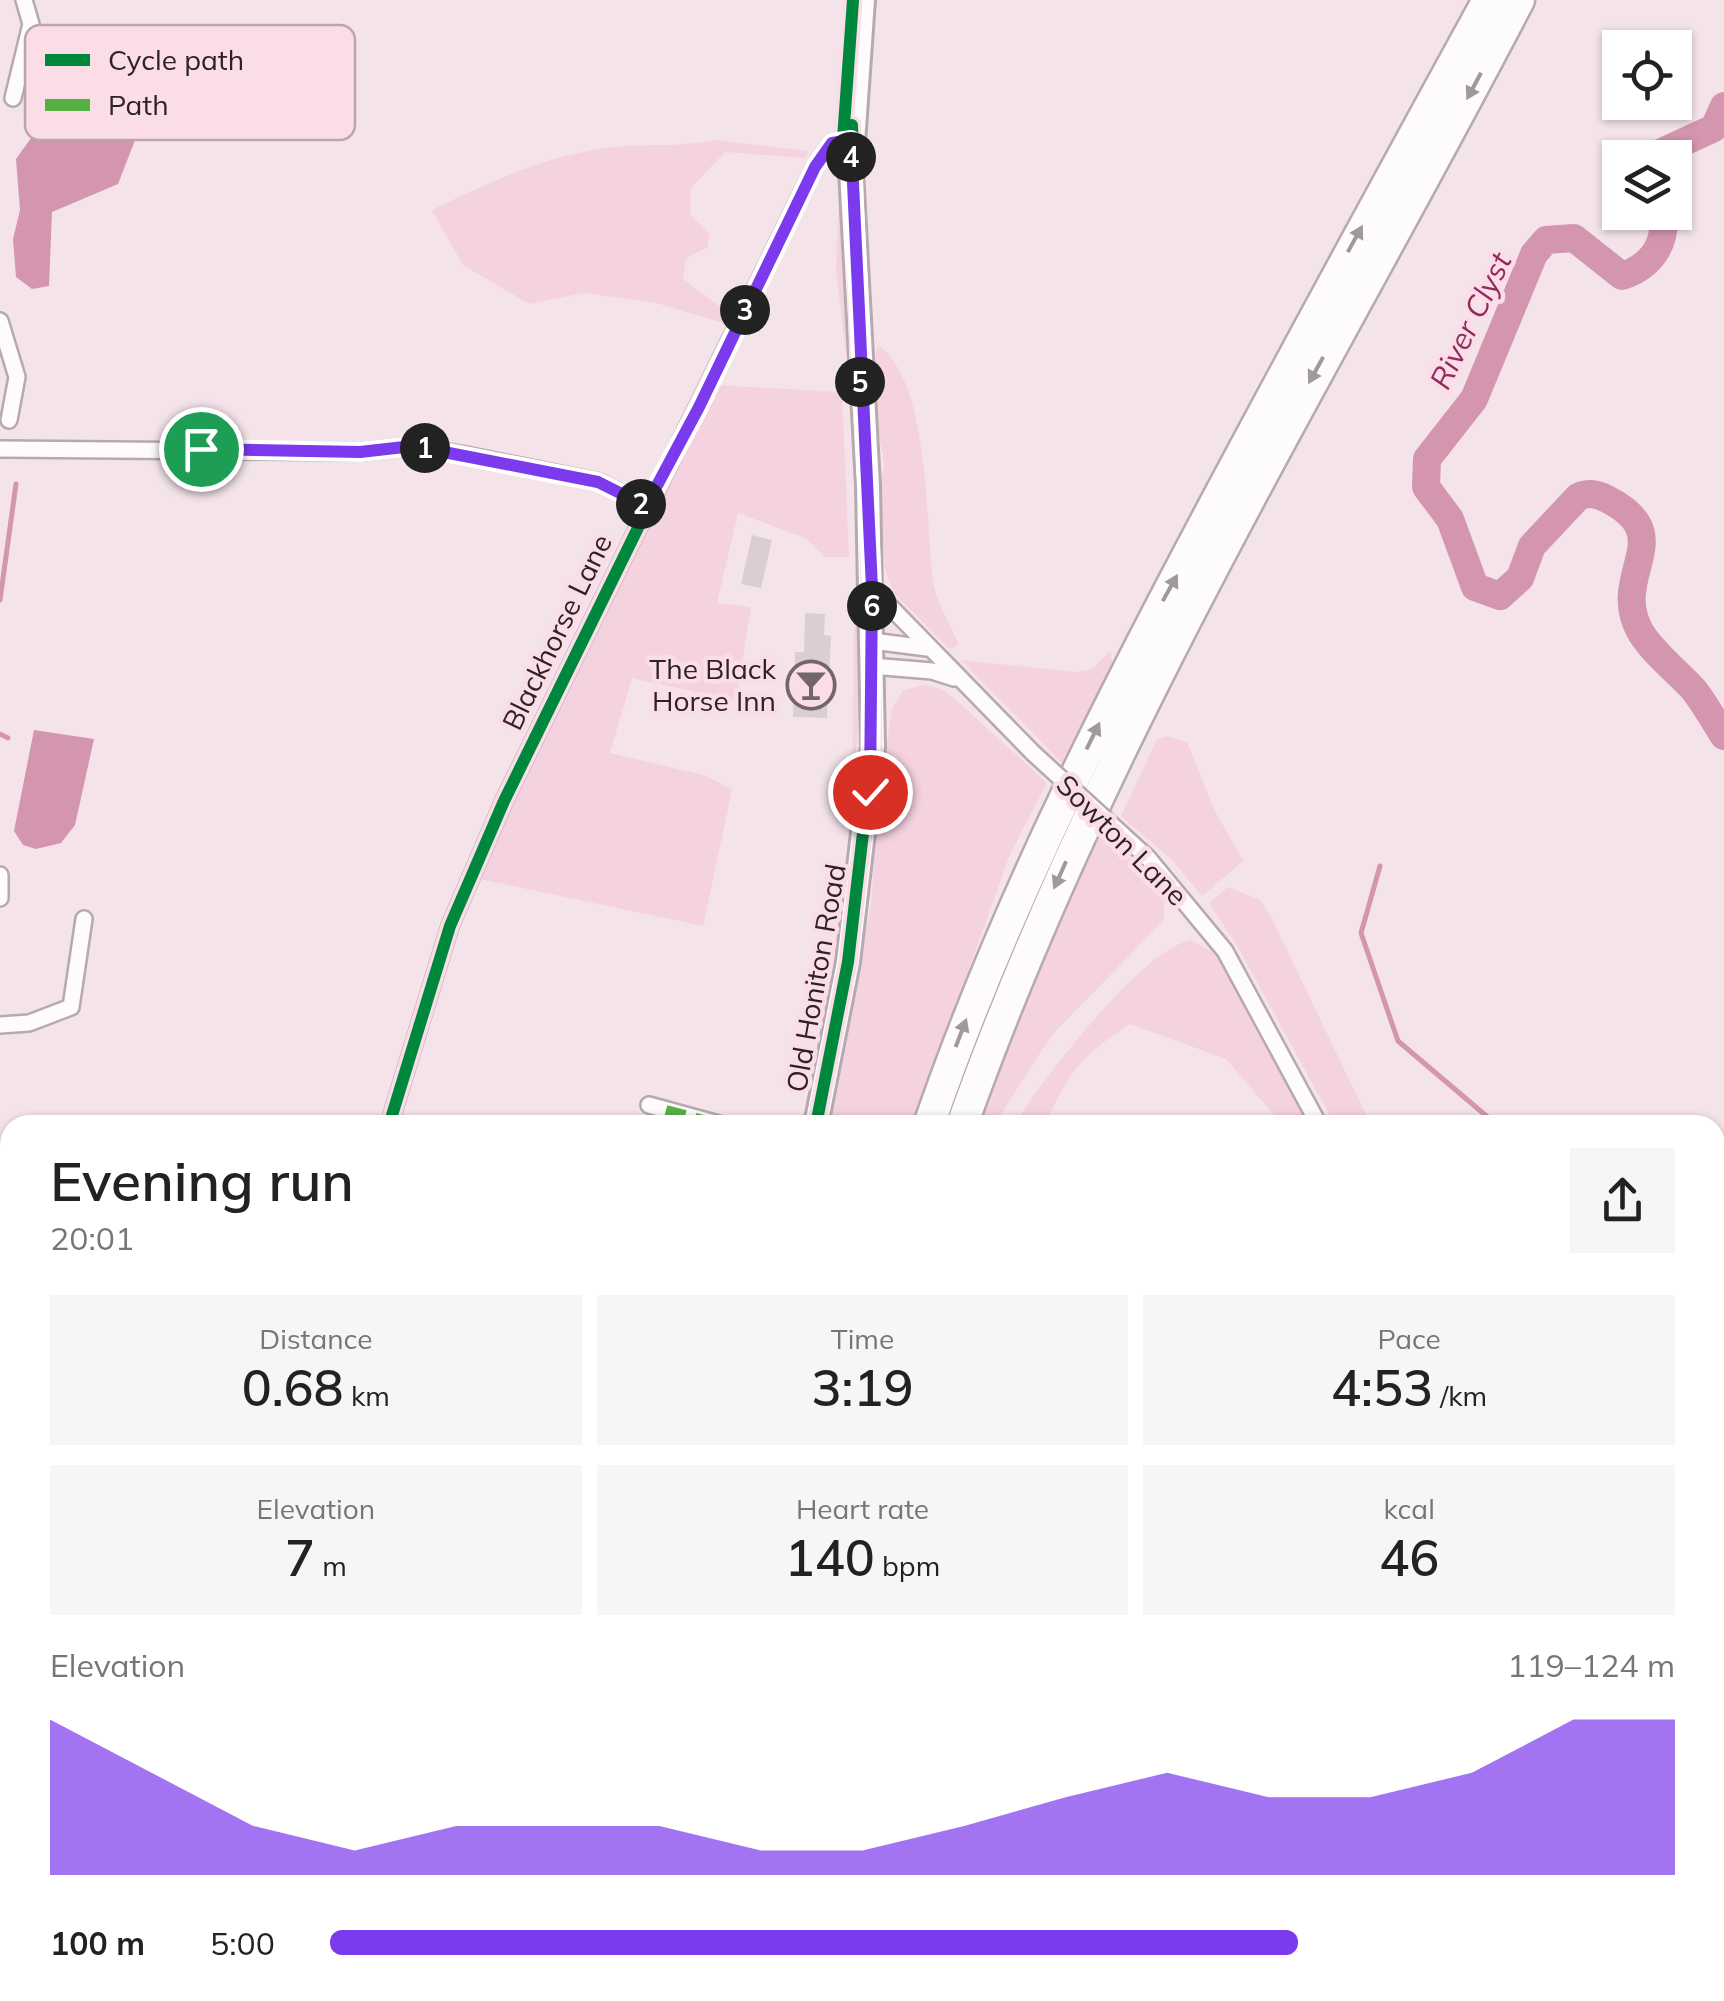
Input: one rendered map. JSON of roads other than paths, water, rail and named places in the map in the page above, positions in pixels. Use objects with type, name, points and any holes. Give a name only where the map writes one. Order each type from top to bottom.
[{"type":"highway","points":[[933,1115],[996,943],[1123,674],[1300,339],[1488,0]]},
{"type":"highway","points":[[966,1115],[1057,881],[1146,692],[1296,406],[1519,0]]},
{"type":"street","points":[[24,0],[31,25]]},
{"type":"street","name":"Old Honiton Road","points":[[818,1115],[848,962],[870,792],[872,588],[851,140],[863,0]]},
{"type":"street","points":[[12,98],[25,47]]},
{"type":"street","name":"Blackhorse Lane","points":[[392,1115],[462,896],[646,506],[699,407],[815,167],[832,143],[851,140]]},
{"type":"street","points":[[0,321],[17,378],[9,420]]},
{"type":"street","points":[[0,449],[360,452],[413,446],[598,482],[646,506]]},
{"type":"street","name":"Sowton Lane","points":[[872,588],[957,680],[1148,858],[1225,951],[1314,1115]]},
{"type":"street","points":[[872,641],[928,648]]},
{"type":"street","points":[[872,666],[932,671],[957,680]]},
{"type":"street","points":[[0,875],[0,898]]},
{"type":"street","points":[[0,1025],[29,1024],[70,1007],[84,920]]},
{"type":"street","points":[[649,1105],[686,1115]]},
{"type":"waterway","name":"River Clyst","points":[[1688,140],[1714,128],[1724,106]]},
{"type":"waterway","name":"River Clyst","points":[[1663,230],[1649,260],[1622,276],[1574,238],[1546,240],[1534,254],[1474,399],[1427,459],[1426,487],[1450,519],[1475,587],[1500,596],[1520,578],[1532,546],[1578,497],[1600,496],[1629,513],[1639,528],[1642,543],[1632,593],[1633,612],[1641,633],[1694,690],[1724,736]]},
{"type":"waterway","points":[[0,600],[16,484]]},
{"type":"waterway","points":[[0,734],[8,738]]},
{"type":"waterway","points":[[1380,866],[1361,933],[1398,1041],[1485,1115]]},
{"type":"place","name":"The Black Horse Inn","points":[[811,685]]}]
